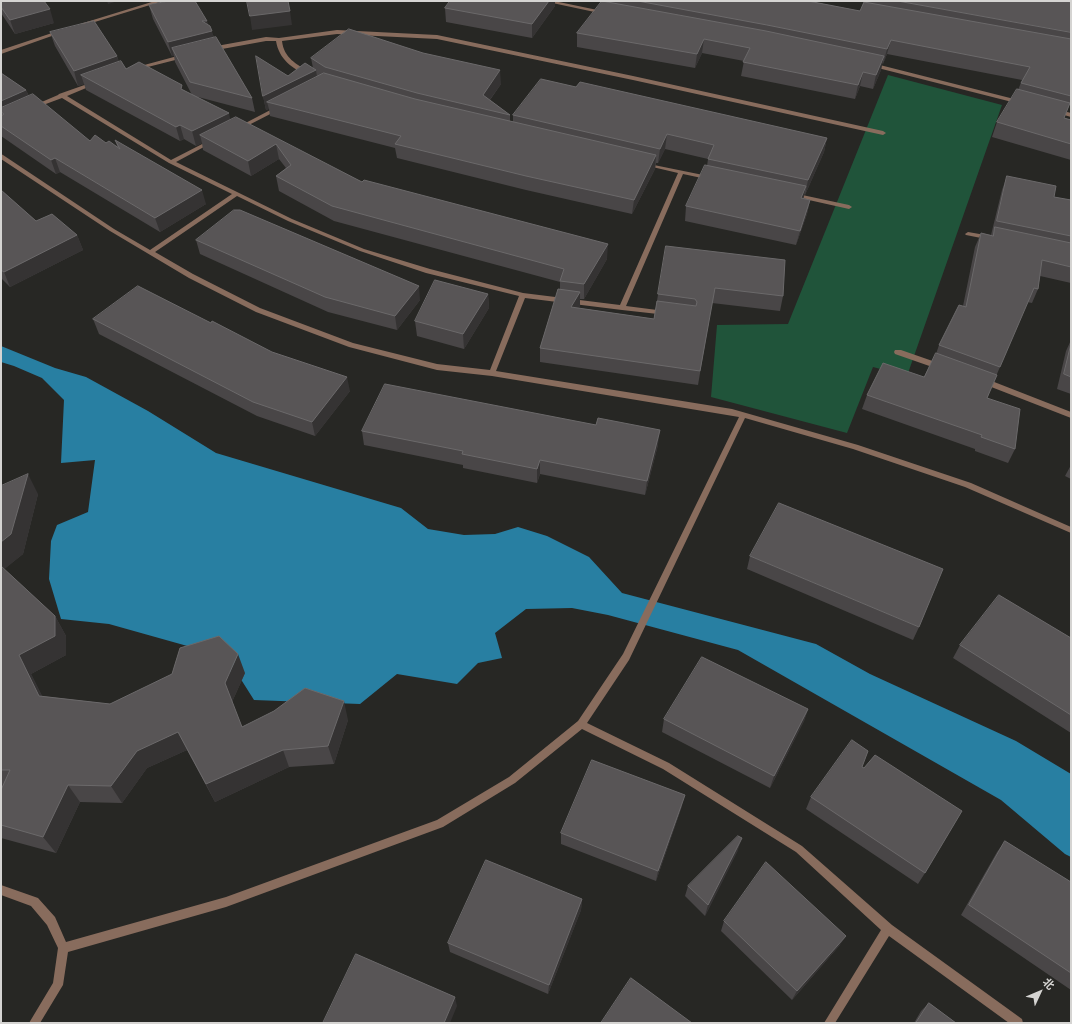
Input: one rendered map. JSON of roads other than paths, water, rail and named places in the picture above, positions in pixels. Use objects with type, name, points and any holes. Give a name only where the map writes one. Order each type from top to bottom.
[{"type":"street","points":[[75,27],[160,1]]},
{"type":"street","points":[[546,1],[590,7],[613,14]]},
{"type":"street","points":[[1,52],[68,29]]},
{"type":"street","points":[[206,50],[266,39],[279,40],[337,32],[437,37],[883,133]]},
{"type":"street","points":[[279,40],[280,49],[286,59],[312,76]]},
{"type":"street","points":[[126,71],[192,54]]},
{"type":"street","points":[[868,64],[1025,103]]},
{"type":"street","points":[[28,109],[105,79]]},
{"type":"street","points":[[61,95],[171,162],[290,220],[362,250],[428,271],[523,295],[676,315]]},
{"type":"street","points":[[234,130],[283,105]]},
{"type":"street","points":[[1048,109],[1071,115]]},
{"type":"street","points":[[171,162],[220,137]]},
{"type":"street","points":[[1,156],[112,230],[191,276],[258,310],[350,345],[437,366],[492,373],[732,412],[855,447],[968,485],[1071,530]]},
{"type":"street","points":[[642,163],[719,180]]},
{"type":"street","points":[[622,308],[681,172]]},
{"type":"street","points":[[150,253],[236,194]]},
{"type":"street","points":[[788,194],[849,207]]},
{"type":"street","points":[[968,234],[998,239]]},
{"type":"street","points":[[492,373],[523,295]]},
{"type":"street","points":[[898,352],[947,369]]},
{"type":"street","points":[[975,378],[1071,415]]},
{"type":"street","points":[[63,948],[226,902],[440,824],[512,780],[581,724],[626,657],[743,415]]},
{"type":"street","points":[[581,724],[666,766],[800,849],[888,929],[1018,1023]]},
{"type":"street","points":[[1,890],[34,902],[51,921],[63,948],[58,985],[34,1023]]},
{"type":"street","points":[[828,1023],[888,929]]},
{"type":"water","points":[[1,346],[55,368],[86,377],[148,411],[216,453],[401,508],[428,529],[464,535],[495,534],[518,527],[547,536],[589,557],[622,593],[816,644],[870,674],[1016,741],[1071,774],[1071,857],[1065,854],[1001,800],[738,650],[608,615],[572,608],[526,609],[495,633],[502,658],[478,663],[457,684],[397,674],[360,704],[254,700],[242,681],[198,649],[109,624],[61,619],[49,579],[51,541],[57,525],[88,512],[95,460],[61,463],[64,400],[42,378],[1,362]]}]
